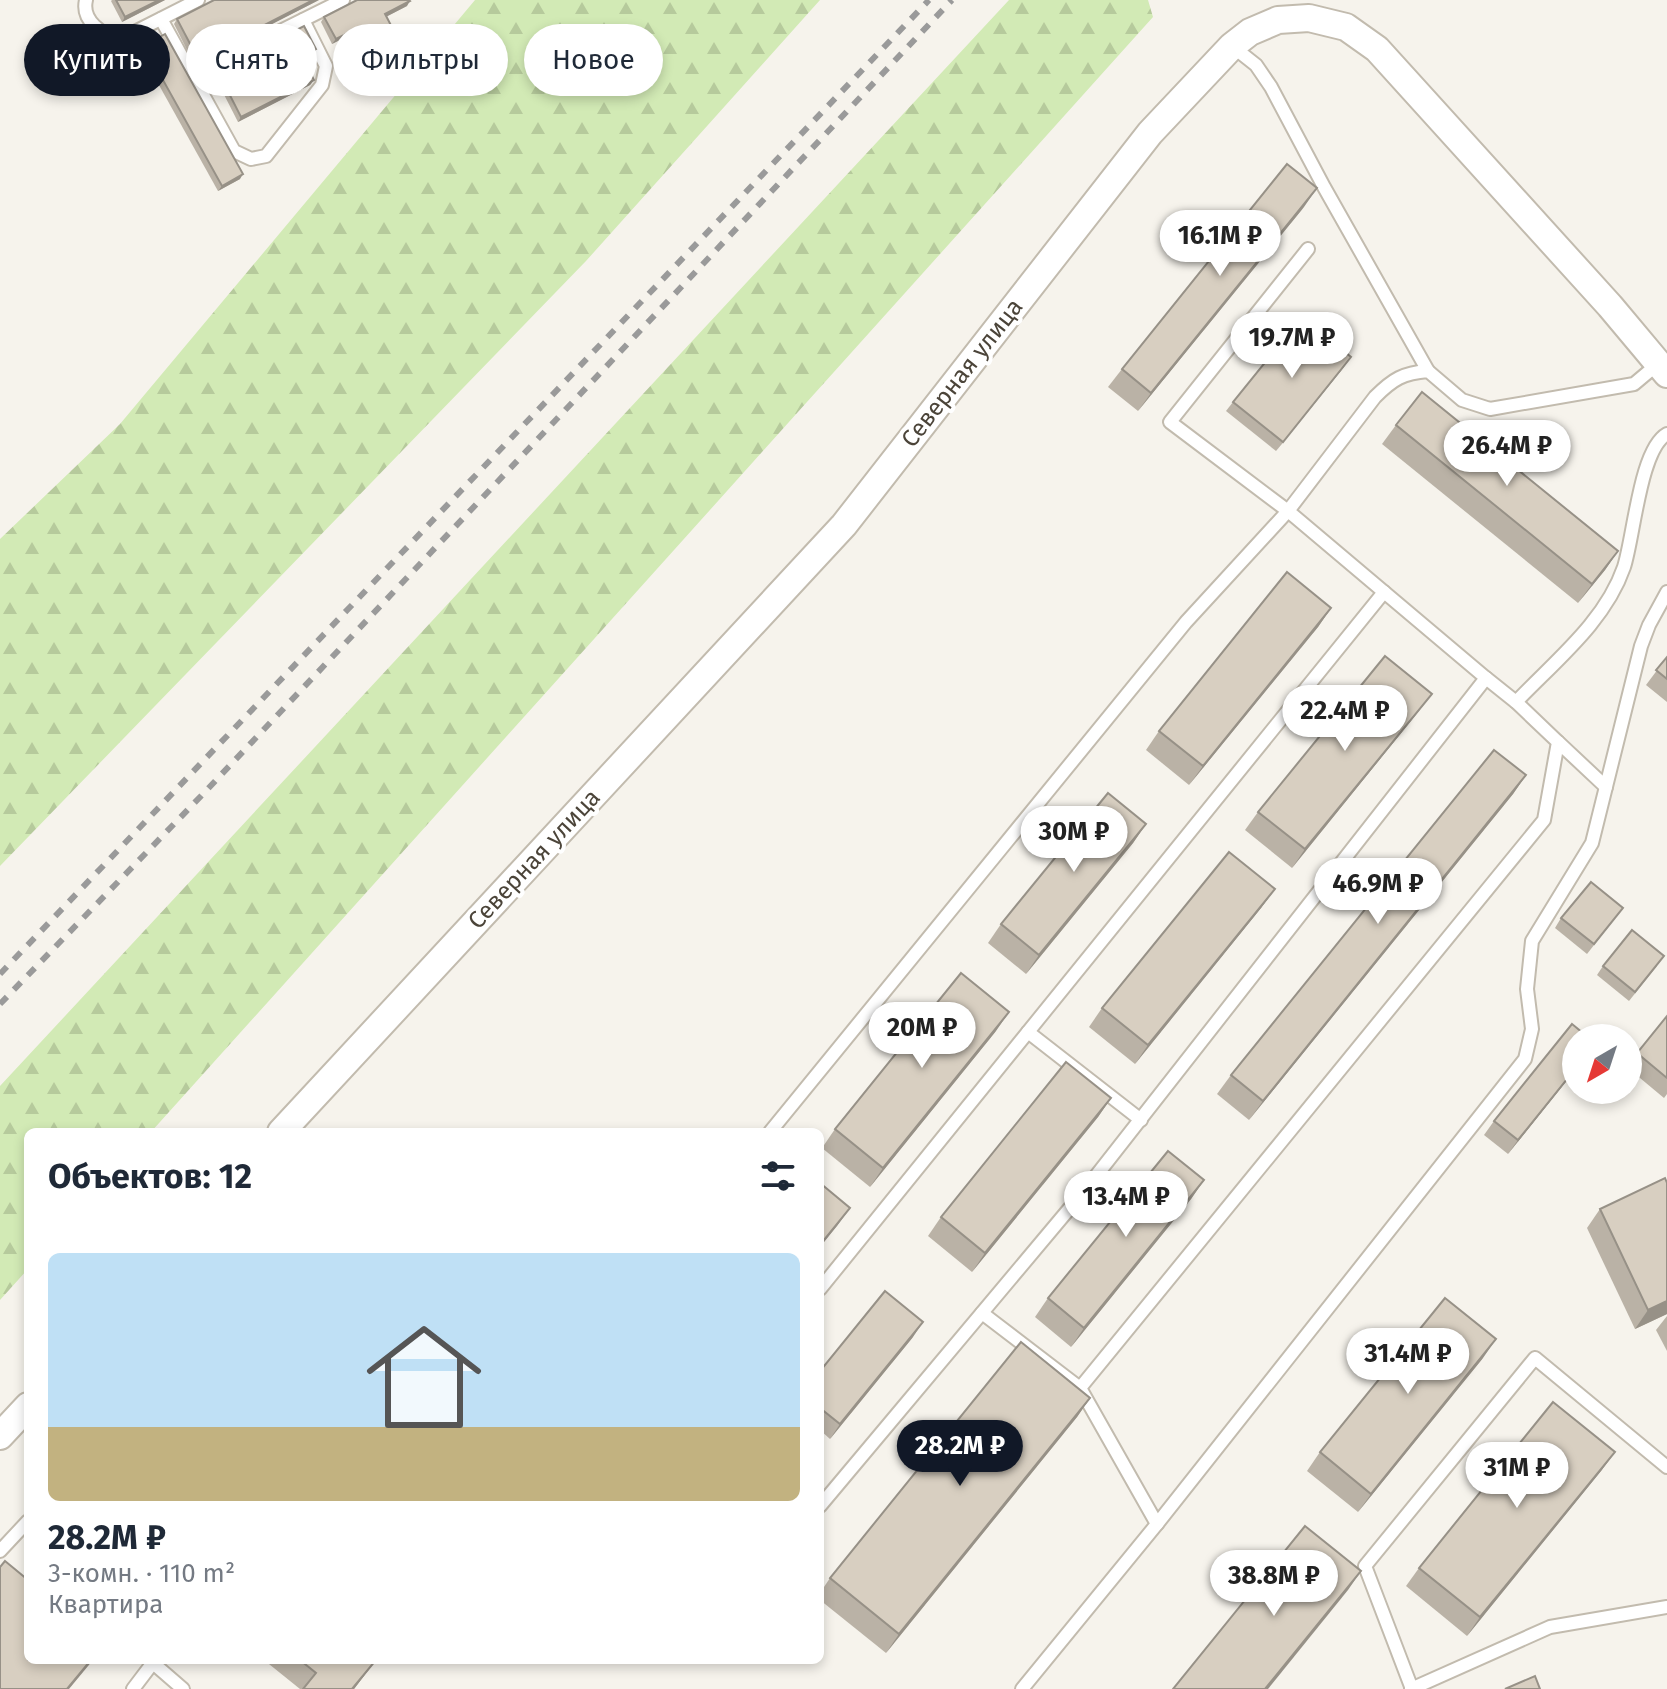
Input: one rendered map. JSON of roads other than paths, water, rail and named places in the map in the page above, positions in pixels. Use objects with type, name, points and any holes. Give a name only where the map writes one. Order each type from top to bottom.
[{"type":"street","name":"Северная улица","points":[[285,1128],[844,525],[1150,133],[1232,46],[1250,32],[1278,20],[1309,18],[1346,27],[1377,49],[1663,368]]},
{"type":"street","points":[[0,1436],[24,1410]]},
{"type":"lane","points":[[86,0],[84,7],[91,23],[102,34],[119,40],[198,0]]},
{"type":"lane","points":[[295,24],[343,0]]},
{"type":"lane","points":[[161,19],[186,64]]},
{"type":"lane","points":[[303,20],[305,24]]},
{"type":"lane","points":[[1232,46],[1256,65],[1271,87],[1428,371],[1462,400],[1490,409],[1634,384],[1663,368]]},
{"type":"lane","points":[[317,48],[326,66],[322,85],[317,91]]},
{"type":"lane","points":[[204,96],[234,151],[251,159],[266,156],[313,96]]},
{"type":"lane","points":[[1308,249],[1170,422],[1288,511],[1516,702],[1606,787]]},
{"type":"lane","points":[[773,1128],[1186,622],[1288,511],[1375,397],[1407,372],[1428,371]]},
{"type":"lane","points":[[1516,702],[1605,607],[1624,568],[1651,451],[1667,434]]},
{"type":"lane","points":[[824,1284],[1384,592]]},
{"type":"lane","points":[[1022,1689],[1157,1524],[1525,1059],[1532,1029],[1527,989],[1532,941],[1592,843],[1641,646],[1667,592]]},
{"type":"lane","points":[[824,1501],[1141,1120],[1486,678]]},
{"type":"lane","points":[[1080,1388],[1544,820],[1558,742]]},
{"type":"lane","points":[[1028,1032],[1141,1120]]},
{"type":"lane","points":[[982,1313],[1080,1388],[1157,1524]]},
{"type":"lane","points":[[1667,1467],[1535,1358],[1365,1566],[1412,1689],[1550,1627],[1667,1607]]},
{"type":"lane","points":[[0,1551],[24,1525]]},
{"type":"lane","points":[[133,1689],[152,1664]]},
{"type":"lane","points":[[156,1664],[183,1689]]},
{"type":"railway","points":[[0,974],[929,0]]},
{"type":"railway","points":[[0,1004],[202,795],[952,0]]}]
